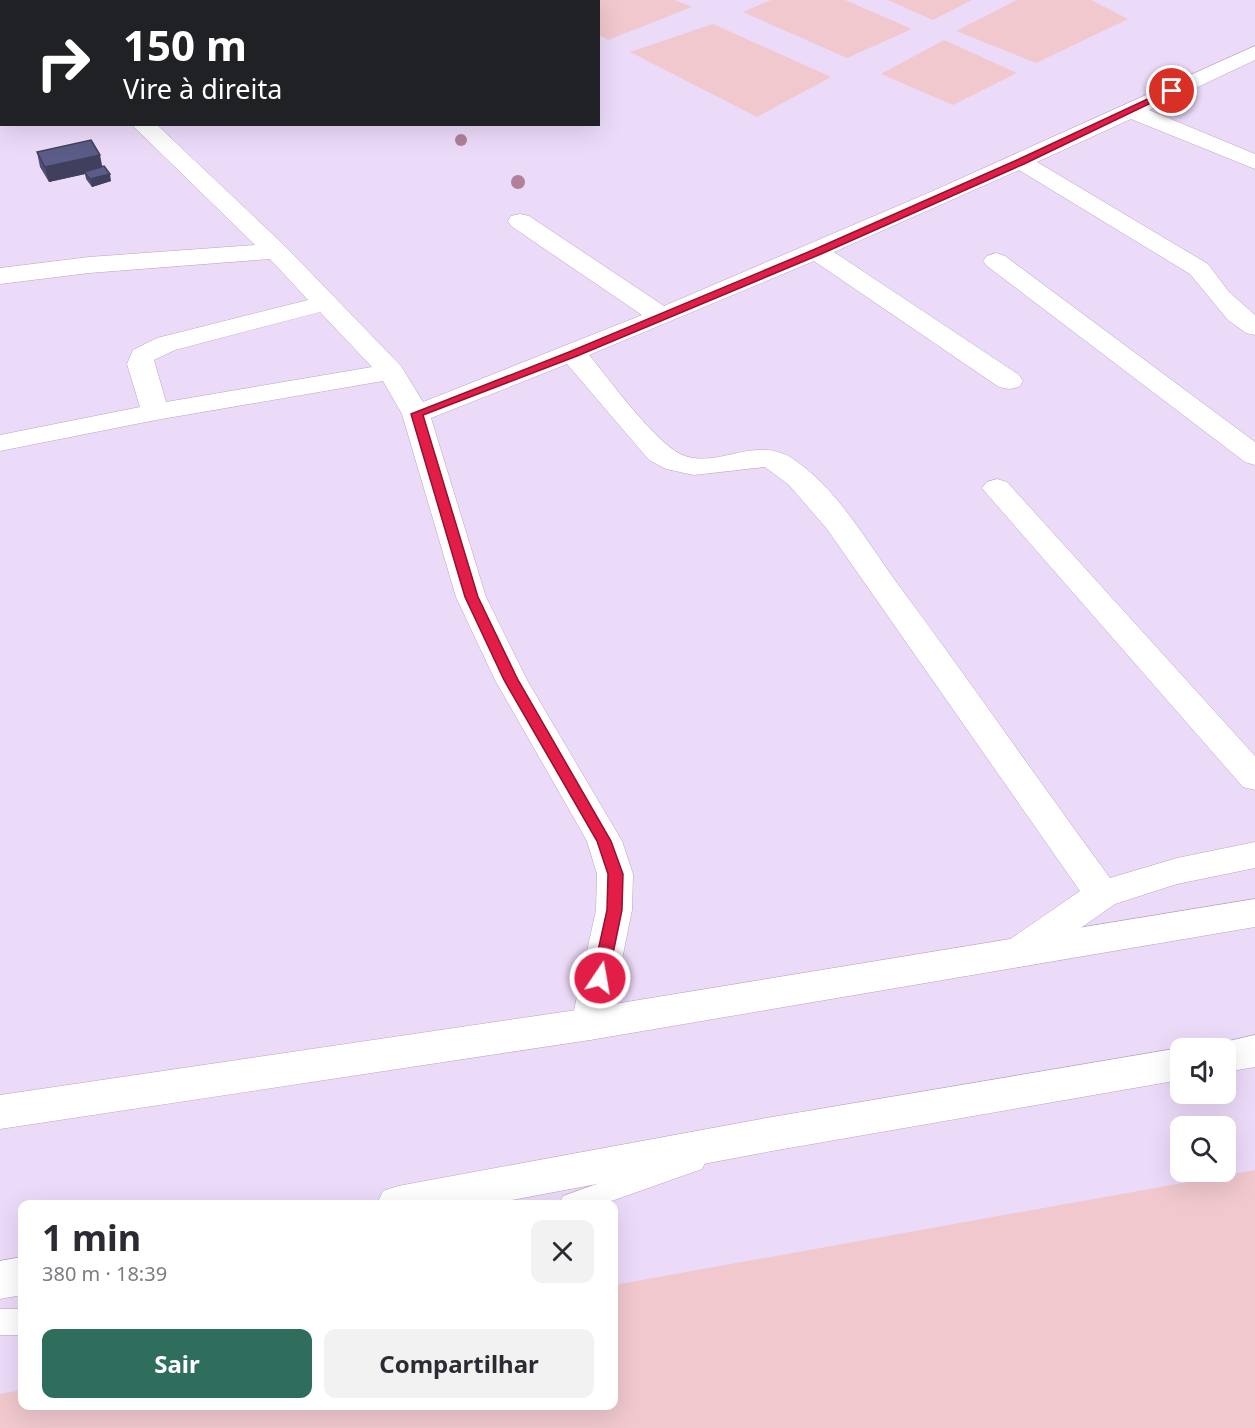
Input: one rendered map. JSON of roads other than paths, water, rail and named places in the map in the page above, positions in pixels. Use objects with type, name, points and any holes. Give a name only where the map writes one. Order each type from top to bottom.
[{"type":"street","points":[[416,414],[573,354],[817,252],[1248,61]]},
{"type":"street","points":[[1131,111],[1255,162]]},
{"type":"street","points":[[144,126],[276,250],[391,372],[416,414],[471,597],[511,680],[604,841],[615,874],[614,910],[590,1024]]},
{"type":"street","points":[[1021,162],[1199,269],[1224,301],[1255,327]]},
{"type":"street","points":[[520,221],[663,317]]},
{"type":"street","points":[[0,276],[89,265],[276,250]]},
{"type":"street","points":[[817,252],[1009,381]]},
{"type":"street","points":[[996,261],[1255,456]]},
{"type":"street","points":[[156,412],[140,364],[142,356],[149,351],[166,344],[325,303]]},
{"type":"street","points":[[573,354],[659,454],[672,464],[693,468],[756,457],[768,459],[783,465],[817,499],[968,701],[1045,816],[1102,894]]},
{"type":"street","points":[[0,443],[156,412],[391,372]]},
{"type":"street","points":[[997,488],[1255,778]]},
{"type":"street","points":[[1019,952],[1102,894],[1177,871],[1255,855]]},
{"type":"street","points":[[0,1112],[590,1024],[1255,914]]},
{"type":"street","points":[[1236,1054],[1255,1051]]},
{"type":"street","points":[[419,1200],[772,1134],[1170,1066]]},
{"type":"street","points":[[0,1280],[18,1277]]},
{"type":"lane","points":[[583,1200],[772,1134]]},
{"type":"lane","points":[[0,1322],[18,1322]]}]
